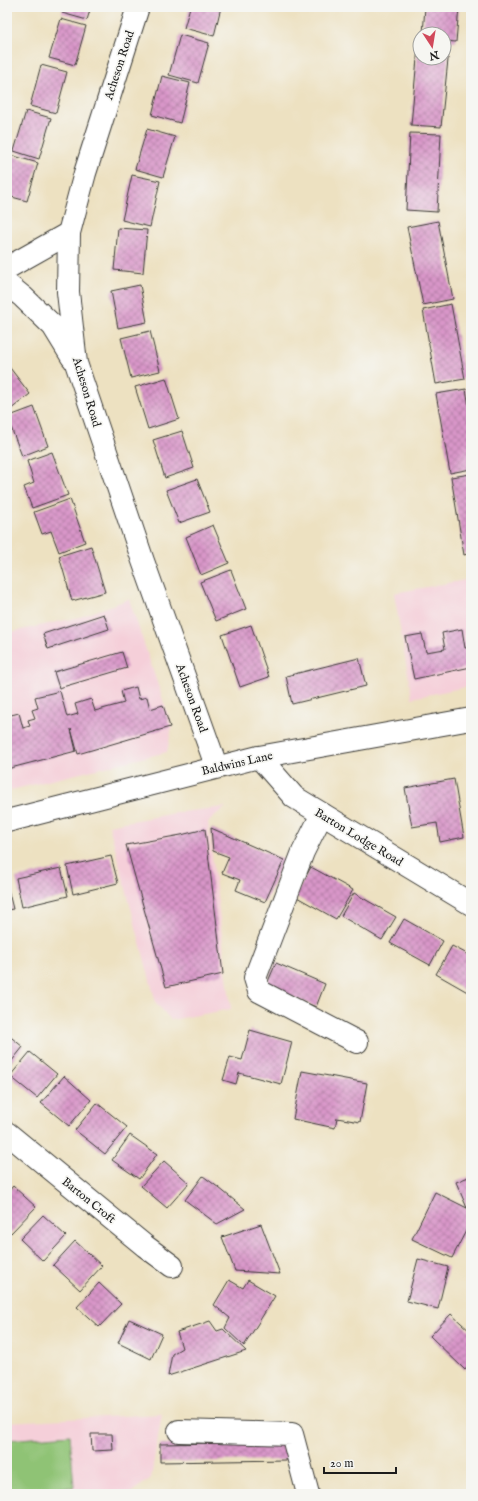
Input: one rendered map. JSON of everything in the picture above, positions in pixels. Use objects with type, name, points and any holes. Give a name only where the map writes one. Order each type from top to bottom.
[{"type":"street","name":"Acheson Road","points":[[138,7],[85,173],[69,233],[68,292],[76,363],[215,767]]},
{"type":"street","points":[[7,268],[69,233]]},
{"type":"street","points":[[7,284],[53,326],[76,363]]},
{"type":"street","name":"Baldwins Lane","points":[[7,821],[259,757],[471,719]]},
{"type":"street","name":"Barton Lodge Road","points":[[259,757],[294,798],[471,904]]},
{"type":"street","points":[[322,814],[303,852],[255,978],[259,990],[357,1042]]},
{"type":"street","name":"Barton Croft","points":[[7,1133],[145,1246],[172,1266]]},
{"type":"street","points":[[179,1431],[292,1434],[308,1494]]},
{"type":"shaded area","points":[[471,579],[471,686],[412,698],[394,593]]},
{"type":"shaded area","points":[[129,599],[172,727],[167,752],[7,791],[7,633],[80,617]]},
{"type":"shaded area","points":[[226,807],[208,822],[231,1009],[171,1020],[156,1003],[109,825],[181,812]]},
{"type":"shaded area","points":[[162,1414],[151,1478],[129,1494],[7,1494],[7,1422]]},
{"type":"green space","points":[[70,1435],[74,1487],[7,1493],[7,1440]]},
{"type":"building","points":[[63,7],[91,7],[87,20],[62,13]]},
{"type":"building","points":[[190,7],[221,7],[214,36],[184,28]]},
{"type":"building","points":[[425,7],[459,7],[456,42],[452,42],[452,26],[424,26]]},
{"type":"building","points":[[61,19],[86,26],[75,65],[49,58]]},
{"type":"building","points":[[180,35],[209,43],[198,83],[169,75]]},
{"type":"building","points":[[41,65],[67,72],[56,113],[30,106]]},
{"type":"building","points":[[416,66],[447,66],[441,127],[411,125]]},
{"type":"building","points":[[162,76],[190,83],[180,123],[152,115]]},
{"type":"building","points":[[26,111],[51,118],[39,159],[14,151]]},
{"type":"building","points":[[147,129],[175,137],[163,177],[135,169]]},
{"type":"building","points":[[410,133],[441,134],[437,212],[406,210]]},
{"type":"building","points":[[7,154],[38,163],[27,201],[8,196],[7,200]]},
{"type":"building","points":[[132,175],[160,181],[150,227],[122,220]]},
{"type":"building","points":[[438,221],[453,299],[423,305],[407,227]]},
{"type":"building","points":[[118,228],[147,230],[143,273],[114,270]]},
{"type":"building","points":[[140,285],[147,322],[118,328],[111,291]]},
{"type":"building","points":[[451,304],[465,379],[436,384],[423,310]]},
{"type":"building","points":[[150,331],[160,371],[131,378],[121,338]]},
{"type":"building","points":[[7,364],[30,394],[10,410],[7,405]]},
{"type":"building","points":[[166,378],[179,419],[148,429],[135,387]]},
{"type":"building","points":[[466,389],[471,418],[471,469],[450,473],[436,394]]},
{"type":"building","points":[[34,407],[48,446],[22,456],[7,417]]},
{"type":"building","points":[[182,431],[194,468],[165,478],[153,440]]},
{"type":"building","points":[[52,452],[68,495],[32,508],[24,487],[34,483],[27,461]]},
{"type":"building","points":[[471,474],[471,553],[464,555],[451,477]]},
{"type":"building","points":[[197,479],[210,512],[179,523],[166,490]]},
{"type":"building","points":[[70,499],[85,542],[59,552],[51,531],[42,534],[34,512]]},
{"type":"building","points":[[213,525],[229,563],[201,575],[186,537]]},
{"type":"building","points":[[91,546],[105,592],[72,601],[59,556]]},
{"type":"building","points":[[231,570],[246,609],[216,621],[200,582]]},
{"type":"building","points":[[104,614],[109,629],[48,649],[43,634]]},
{"type":"building","points":[[251,625],[269,677],[240,687],[222,635]]},
{"type":"building","points":[[462,629],[465,648],[471,647],[471,667],[414,679],[405,637],[422,634],[426,652],[445,649],[442,633]]},
{"type":"building","points":[[122,652],[127,668],[59,688],[54,672]]},
{"type":"building","points":[[359,658],[366,686],[292,704],[286,676]]},
{"type":"building","points":[[136,687],[139,699],[147,697],[150,709],[163,705],[170,727],[78,754],[71,729],[76,751],[7,769],[7,716],[19,713],[23,728],[30,726],[28,720],[35,718],[32,710],[38,708],[35,697],[60,691],[67,717],[78,714],[75,704],[91,699],[95,711],[124,703],[121,691]]},
{"type":"building","points":[[454,779],[464,837],[440,842],[437,823],[412,827],[405,788]]},
{"type":"building","points":[[211,828],[284,860],[265,902],[236,890],[240,880],[222,873],[229,857],[213,851]]},
{"type":"building","points":[[205,829],[223,974],[166,987],[126,845]]},
{"type":"building","points":[[111,856],[118,883],[73,894],[67,866]]},
{"type":"building","points":[[311,867],[353,890],[336,919],[295,896]]},
{"type":"building","points":[[61,868],[68,896],[22,907],[16,878]]},
{"type":"building","points":[[7,885],[13,909],[7,910]]},
{"type":"building","points":[[354,893],[396,917],[382,940],[341,916]]},
{"type":"building","points":[[404,919],[443,941],[430,965],[390,943]]},
{"type":"building","points":[[452,946],[471,956],[471,994],[436,974]]},
{"type":"building","points":[[276,963],[325,984],[316,1007],[266,986]]},
{"type":"building","points":[[250,1030],[292,1042],[281,1084],[239,1073],[236,1084],[223,1080],[230,1057],[242,1060]]},
{"type":"building","points":[[7,1034],[23,1047],[7,1067]]},
{"type":"building","points":[[30,1052],[57,1074],[37,1098],[10,1076]]},
{"type":"building","points":[[302,1071],[367,1083],[360,1122],[337,1118],[335,1128],[293,1119]]},
{"type":"building","points":[[64,1076],[91,1100],[69,1126],[41,1103]]},
{"type":"building","points":[[97,1103],[127,1127],[105,1154],[75,1130]]},
{"type":"building","points":[[130,1135],[157,1154],[139,1179],[112,1160]]},
{"type":"building","points":[[164,1161],[189,1183],[167,1208],[141,1186]]},
{"type":"building","points":[[203,1176],[245,1209],[217,1224],[185,1200]]},
{"type":"building","points":[[471,1176],[471,1206],[467,1208],[456,1182]]},
{"type":"building","points":[[13,1186],[36,1207],[11,1233],[7,1230],[7,1193]]},
{"type":"building","points":[[435,1192],[471,1210],[471,1221],[452,1258],[412,1239]]},
{"type":"building","points":[[43,1215],[66,1236],[43,1261],[20,1239]]},
{"type":"building","points":[[261,1224],[280,1274],[235,1271],[222,1237]]},
{"type":"building","points":[[75,1241],[102,1266],[80,1290],[53,1265]]},
{"type":"building","points":[[418,1259],[448,1267],[438,1309],[407,1301]]},
{"type":"building","points":[[229,1280],[243,1288],[248,1280],[275,1296],[244,1346],[225,1328],[230,1318],[214,1305]]},
{"type":"building","points":[[99,1283],[121,1304],[99,1327],[77,1307]]},
{"type":"building","points":[[451,1314],[471,1332],[471,1363],[465,1370],[430,1336]]},
{"type":"building","points":[[129,1319],[162,1334],[151,1359],[118,1343]]},
{"type":"building","points":[[210,1321],[217,1331],[223,1329],[246,1351],[168,1376],[172,1354],[182,1348],[177,1332]]},
{"type":"building","points":[[91,1434],[112,1434],[113,1450],[92,1451]]},
{"type":"building","points":[[286,1442],[287,1460],[160,1462],[160,1444]]}]
